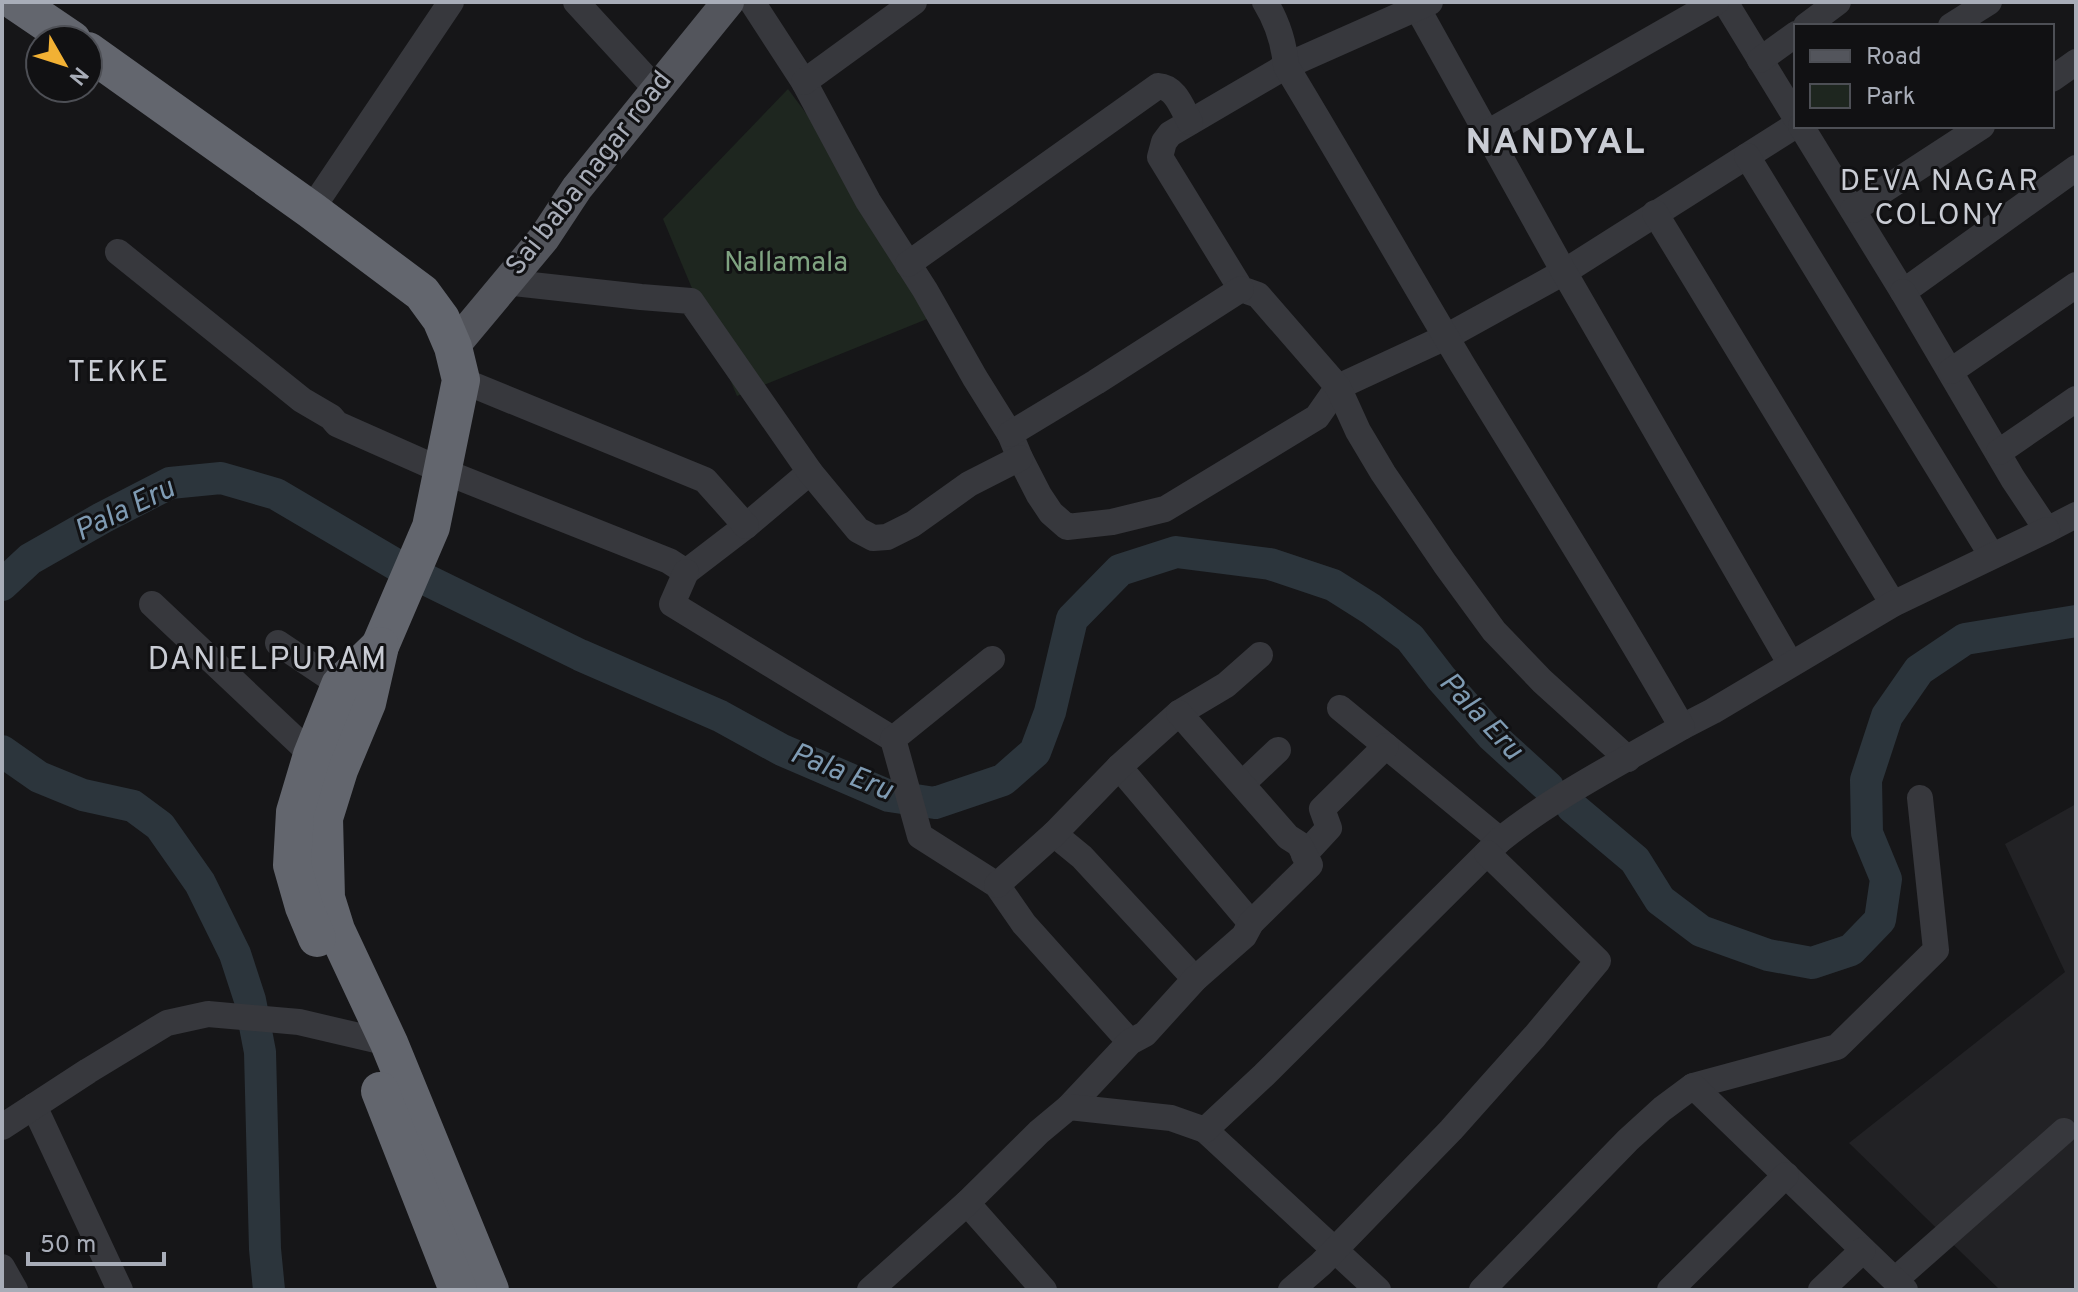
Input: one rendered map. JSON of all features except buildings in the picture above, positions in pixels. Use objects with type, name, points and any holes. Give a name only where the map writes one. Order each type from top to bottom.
[{"type":"highway","points":[[16,2],[48,24]]},
{"type":"highway","points":[[2,18],[24,33]]},
{"type":"highway","points":[[104,62],[422,293],[452,349],[443,471],[431,527],[326,762],[324,818],[326,898],[458,1290]]},
{"type":"highway","points":[[104,89],[293,221],[452,349]]},
{"type":"highway","points":[[374,1039],[490,1290]]},
{"type":"main road","name":"Sai baba nagar road","points":[[452,349],[544,238],[577,188],[728,2]]},
{"type":"street","points":[[311,210],[451,2]]},
{"type":"street","points":[[576,2],[656,89]]},
{"type":"street","points":[[752,2],[804,82],[868,201],[925,290],[1015,446],[1039,495],[1051,513],[1067,527],[1126,519],[1165,509],[1317,417],[1338,387],[1446,337],[1564,272],[1795,128]]},
{"type":"street","points":[[804,82],[914,2]]},
{"type":"street","points":[[1265,2],[1284,43],[1286,66],[1682,727]]},
{"type":"street","points":[[1487,133],[1716,2]]},
{"type":"street","points":[[1725,2],[1794,115]]},
{"type":"street","points":[[1809,24],[1838,2]]},
{"type":"street","points":[[1954,24],[1989,2]]},
{"type":"street","points":[[1628,759],[1542,681],[1494,631],[1383,473],[1358,431],[1338,387],[1258,295],[1241,289],[1160,157],[1170,134],[1286,66],[1420,4],[1564,272],[1790,663]]},
{"type":"street","points":[[1760,60],[1794,35]]},
{"type":"street","points":[[2054,78],[2076,62]]},
{"type":"street","points":[[908,264],[1158,86],[1172,91],[1190,122]]},
{"type":"street","points":[[1799,128],[1853,210],[2047,530]]},
{"type":"street","points":[[1853,210],[1979,128]]},
{"type":"street","points":[[1747,156],[1992,556]]},
{"type":"street","points":[[1903,292],[2076,168]]},
{"type":"street","points":[[1655,213],[1893,604]]},
{"type":"street","points":[[118,252],[302,400],[337,424],[443,471],[669,561],[686,572]]},
{"type":"street","points":[[505,282],[691,301],[810,472],[858,530],[873,538],[887,537],[913,524],[969,484],[1108,374],[1241,289]]},
{"type":"street","points":[[1951,371],[2076,285]]},
{"type":"street","points":[[452,349],[705,480],[746,526]]},
{"type":"street","points":[[1999,452],[2076,399]]},
{"type":"street","points":[[810,472],[686,572],[672,604],[893,739],[920,836],[997,885],[1024,924],[1130,1042]]},
{"type":"street","points":[[1205,1130],[1494,846],[1531,815],[1893,604],[2076,515]]},
{"type":"street","points":[[152,604],[326,762]]},
{"type":"street","points":[[278,643],[354,694]]},
{"type":"street","points":[[997,885],[1179,713],[1226,685],[1260,655]]},
{"type":"street","points":[[893,739],[992,659]]},
{"type":"street","points":[[1291,1290],[1451,1130],[1598,961],[1494,846],[1340,708]]},
{"type":"street","points":[[870,1290],[1069,1107],[1130,1042],[1145,1034],[1195,979],[1244,936],[1251,923],[1310,865],[1299,844],[1288,837],[1179,713]]},
{"type":"street","points":[[1304,855],[1329,828],[1322,809],[1386,746]]},
{"type":"street","points":[[1242,784],[1278,750]]},
{"type":"street","points":[[1119,767],[1251,923]]},
{"type":"street","points":[[1482,1290],[1662,1109],[1693,1086],[1837,1047],[1936,950],[1920,798]]},
{"type":"street","points":[[1054,834],[1082,857],[1195,979]]},
{"type":"street","points":[[2,1127],[167,1023],[208,1014],[299,1022],[374,1039]]},
{"type":"street","points":[[1693,1086],[1900,1285],[2064,1131]]},
{"type":"street","points":[[34,1106],[120,1290]]},
{"type":"street","points":[[1069,1107],[1171,1118],[1205,1130],[1378,1290]]},
{"type":"street","points":[[1670,1290],[1786,1175]]},
{"type":"street","points":[[967,1203],[1044,1290]]},
{"type":"street","points":[[1821,1290],[1863,1250]]},
{"type":"street","points":[[2,1267],[15,1290]]},
{"type":"shaded area","points":[[2076,804],[2076,1290],[2000,1290],[1849,1143],[2065,972],[2005,844]]},
{"type":"green space","name":"Nallamala","points":[[788,89],[829,144],[932,317],[737,396],[663,219]]},
{"type":"waterway","name":"Pala Eru","points":[[2,585],[30,559],[170,483],[221,478],[276,494],[400,567],[580,655],[720,716],[782,750],[889,796],[935,803],[1003,780],[1035,752],[1050,712],[1072,619],[1120,570],[1176,552],[1270,564],[1333,585],[1410,638],[1492,736],[1548,787]]},
{"type":"waterway","name":"Pala Eru","points":[[1572,807],[1635,860],[1660,900],[1701,931],[1768,955],[1812,963],[1851,950],[1880,920],[1886,879],[1867,833],[1866,780],[1887,716],[1919,670],[1965,639],[2076,621]]},
{"type":"waterway","name":"Pala Eru","points":[[2,751],[39,777],[83,795],[133,806],[160,826],[200,883],[235,954],[250,1000],[260,1052],[265,1249],[269,1290]]},
{"type":"district","name":"NANDYAL","points":[[1556,144]]},
{"type":"district","name":"DEVA NAGAR COLONY","points":[[1940,199]]},
{"type":"district","name":"TEKKE","points":[[119,373]]},
{"type":"district","name":"DANIELPURAM","points":[[268,661]]}]
